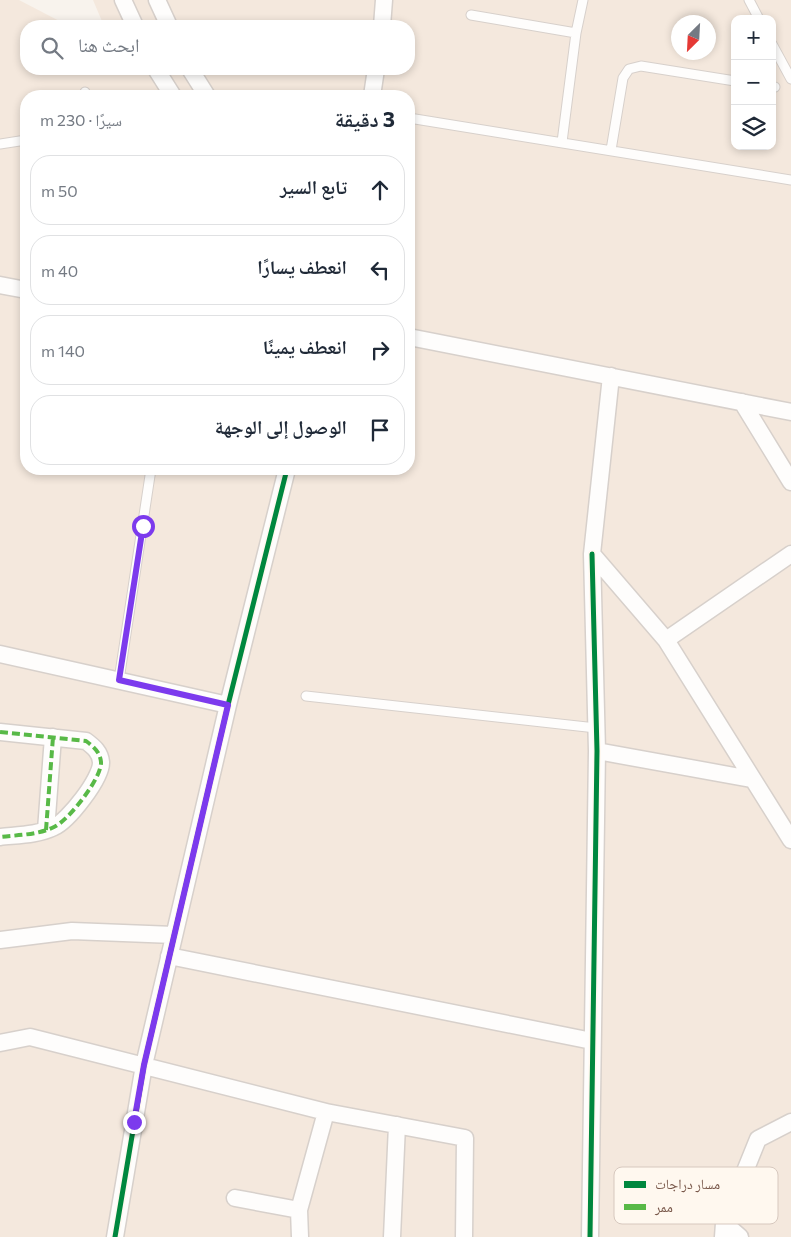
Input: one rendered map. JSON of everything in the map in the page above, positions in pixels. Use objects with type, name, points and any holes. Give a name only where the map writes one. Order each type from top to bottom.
[{"type":"street","points":[[122,0],[132,20]]},
{"type":"street","points":[[157,0],[166,20]]},
{"type":"street","points":[[382,20],[384,0]]},
{"type":"street","points":[[160,75],[169,90]]},
{"type":"street","points":[[194,75],[203,90]]},
{"type":"street","points":[[373,90],[375,75]]},
{"type":"street","points":[[0,285],[20,289]]},
{"type":"street","points":[[415,338],[791,412]]},
{"type":"street","points":[[590,1237],[596,751],[592,554],[611,376]]},
{"type":"street","points":[[742,402],[791,482]]},
{"type":"street","points":[[115,1237],[144,1065],[228,705],[286,475]]},
{"type":"street","points":[[592,554],[666,640],[791,840]]},
{"type":"street","points":[[666,640],[791,554]]},
{"type":"street","points":[[0,654],[228,705]]},
{"type":"street","points":[[0,732],[86,741],[95,748],[100,756],[101,764],[99,774],[68,817],[55,827],[0,837]]},
{"type":"street","points":[[46,830],[53,737]]},
{"type":"street","points":[[596,751],[752,779]]},
{"type":"street","points":[[0,940],[72,931],[174,935]]},
{"type":"street","points":[[169,956],[592,1041]]},
{"type":"street","points":[[0,1042],[30,1037],[326,1112],[465,1138],[464,1237]]},
{"type":"street","points":[[300,1237],[299,1210],[326,1112]]},
{"type":"street","points":[[747,1167],[758,1139],[791,1122]]},
{"type":"street","points":[[392,1237],[397,1125]]},
{"type":"street","points":[[235,1198],[299,1210]]},
{"type":"street","points":[[723,1230],[740,1237]]},
{"type":"lane","points":[[562,142],[576,32],[583,0]]},
{"type":"lane","points":[[749,0],[757,15]]},
{"type":"lane","points":[[471,15],[576,32]]},
{"type":"lane","points":[[776,51],[791,79]]},
{"type":"lane","points":[[611,150],[623,78],[629,69],[641,66],[731,80]]},
{"type":"lane","points":[[415,119],[791,180]]},
{"type":"lane","points":[[0,144],[20,141]]},
{"type":"lane","points":[[119,680],[150,475]]},
{"type":"lane","points":[[306,696],[596,728]]},
{"type":"shaded area","points":[[0,0],[19,0],[57,20],[20,20],[20,75],[415,75],[415,20],[101,20],[93,0],[791,0],[791,1237],[0,1237]]},
{"type":"marked path","points":[[0,732],[86,741],[96,750],[101,762],[100,769],[90,788],[75,808],[60,823],[41,832],[0,837]]},
{"type":"marked path","points":[[46,830],[53,737]]},
{"type":"cycle path","points":[[115,1237],[144,1065],[228,705],[286,475]]},
{"type":"cycle path","points":[[590,1237],[597,751],[592,554]]},
{"type":"route","points":[[134,1122],[144,1065],[228,705],[119,680],[143,526]]}]
